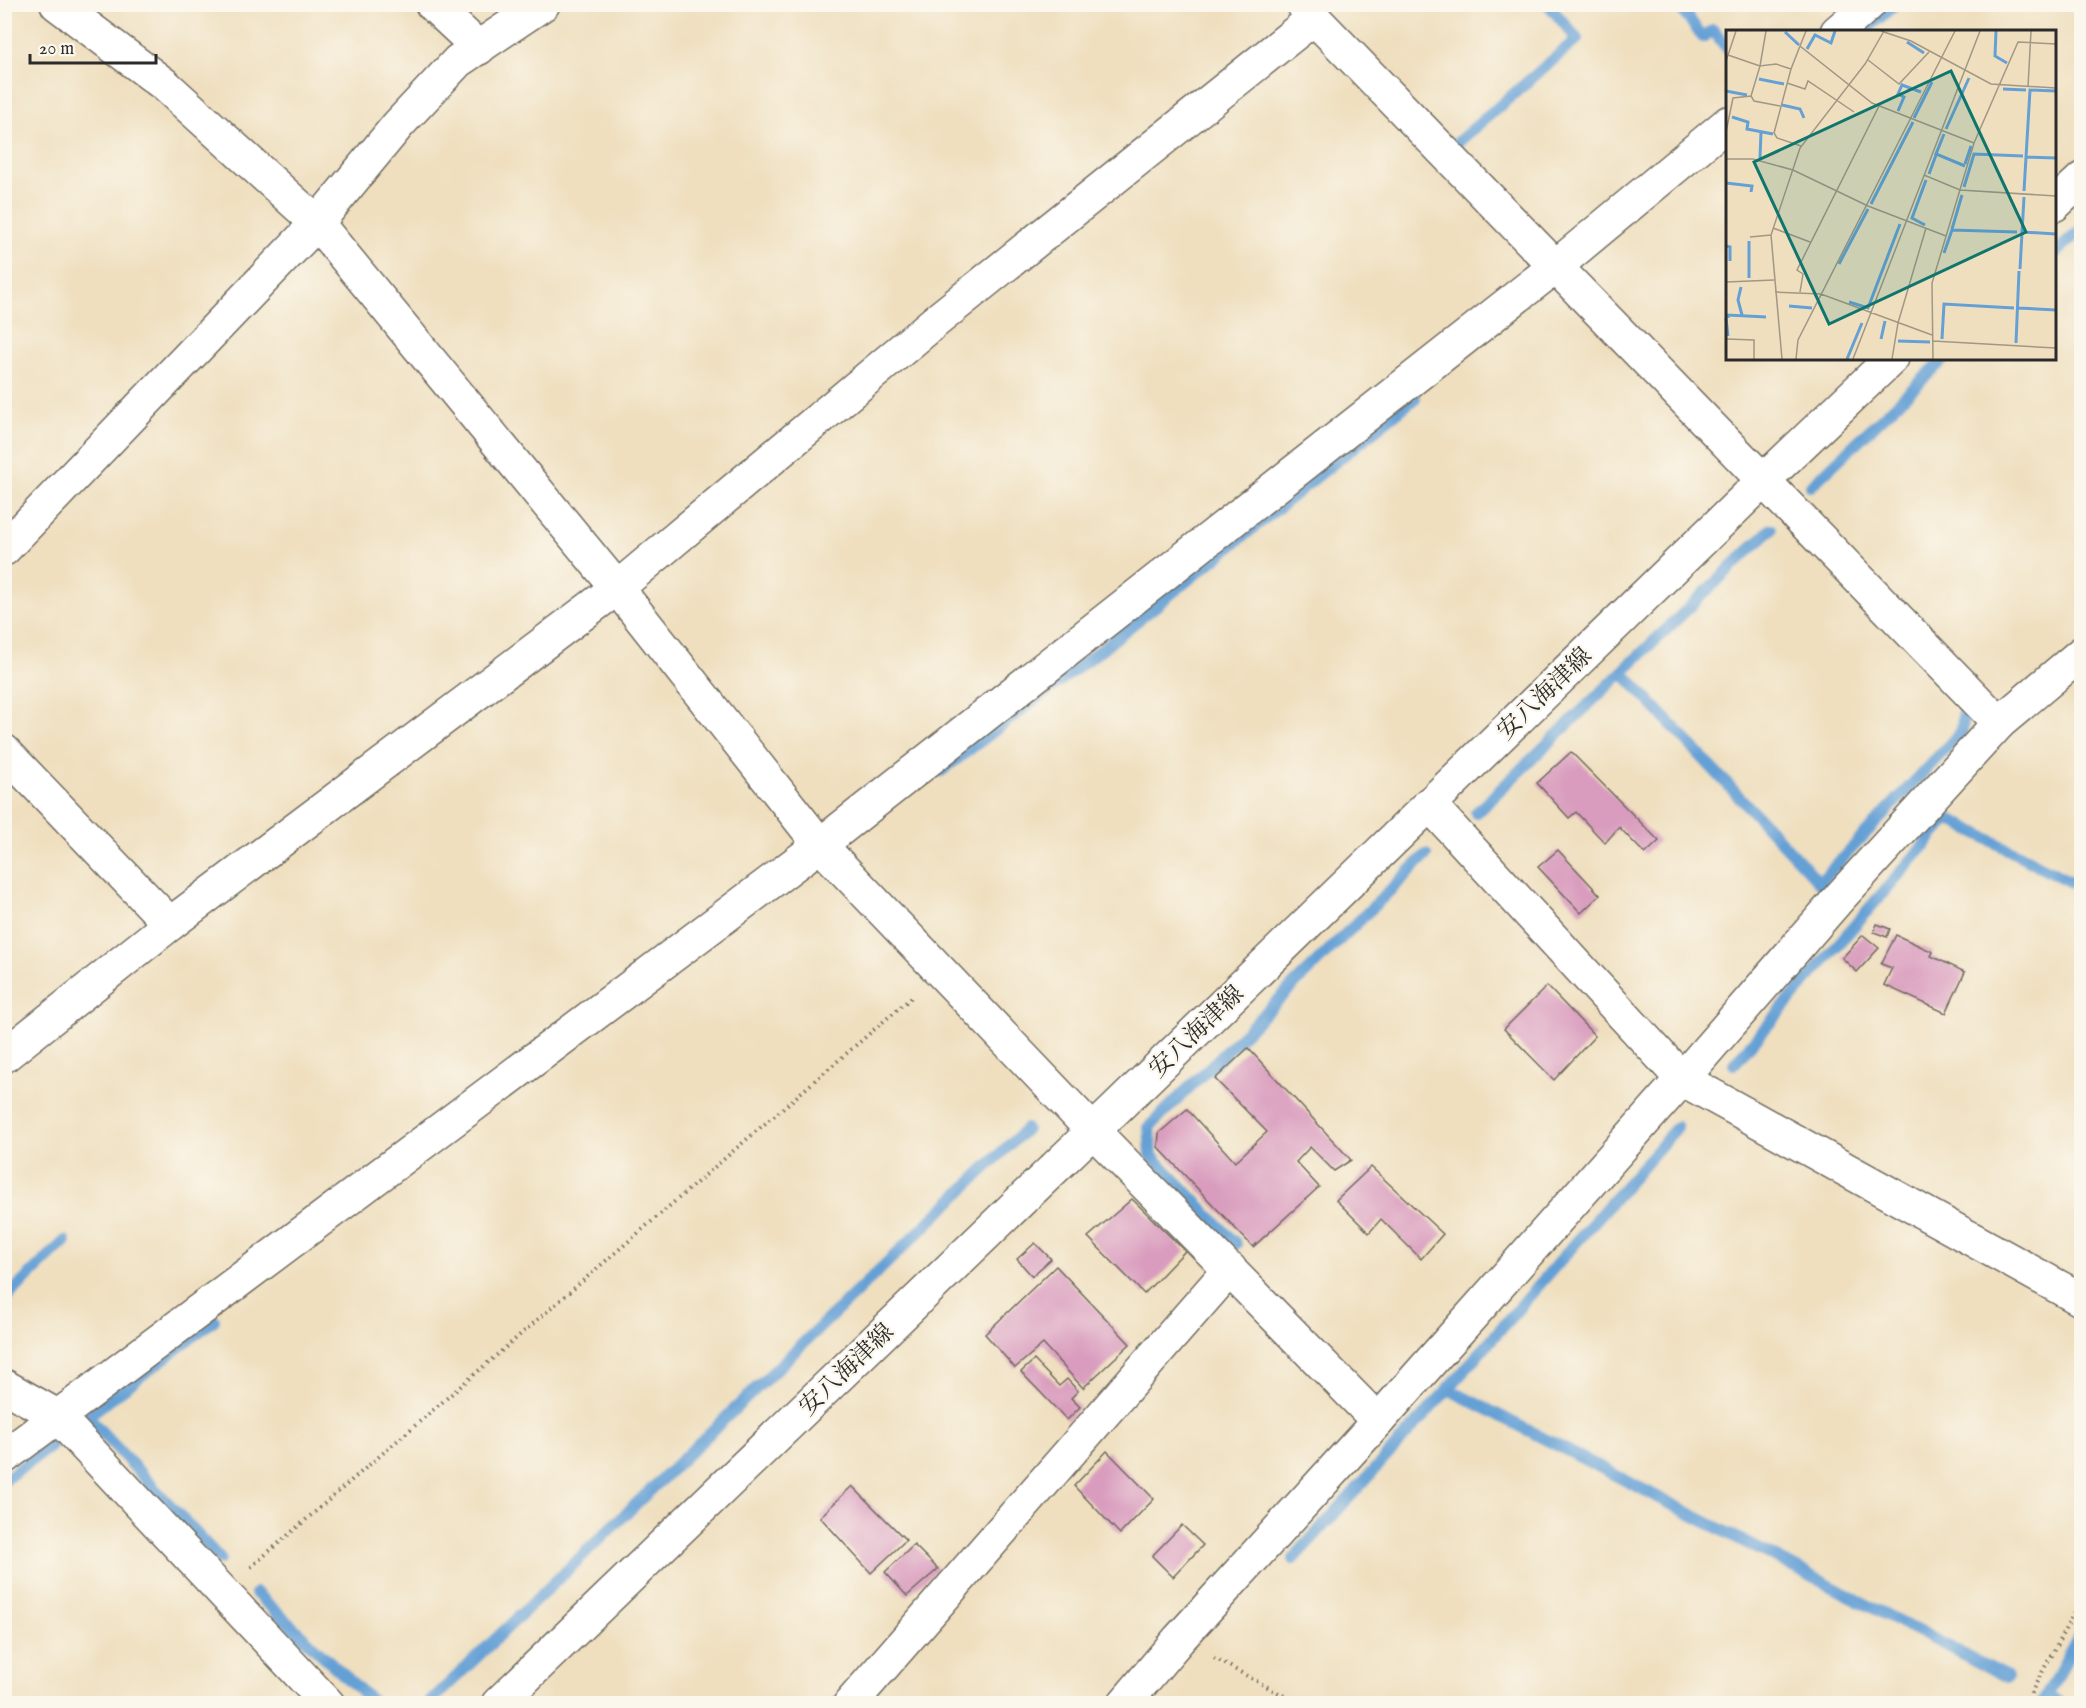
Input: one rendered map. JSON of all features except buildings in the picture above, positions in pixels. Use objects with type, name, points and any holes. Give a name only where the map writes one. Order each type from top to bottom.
[{"type":"street","points":[[57,4],[165,85],[316,223],[617,588],[820,845],[1093,1131],[1378,1421]]},
{"type":"street","points":[[432,4],[478,48]]},
{"type":"street","points":[[4,549],[316,223],[398,126],[458,61],[543,4]]},
{"type":"street","points":[[1839,30],[1869,4]]},
{"type":"street","points":[[4,1056],[170,924],[617,588],[1308,11],[1999,723]]},
{"type":"street","points":[[4,1457],[820,845],[1556,266],[1726,125]]},
{"type":"street","points":[[2056,204],[2082,179]]},
{"type":"street","name":"安八海津線","points":[[498,1704],[1890,360]]},
{"type":"street","points":[[1124,1704],[1179,1639],[1378,1421],[1682,1079],[1840,897],[1999,723],[2082,653]]},
{"type":"street","points":[[4,751],[170,924]]},
{"type":"street","points":[[1429,804],[1682,1079],[2082,1300]]},
{"type":"street","points":[[850,1704],[1230,1269]]},
{"type":"street","points":[[4,1386],[57,1416],[328,1704]]},
{"type":"path","points":[[224,1591],[941,972]]},
{"type":"path","points":[[2025,1704],[2082,1598]]},
{"type":"path","points":[[1179,1639],[1299,1704]]},
{"type":"waterway","points":[[1458,142],[1577,39],[1548,4]]},
{"type":"waterway","points":[[1677,4],[1703,37],[1713,30],[1726,47]]},
{"type":"waterway","points":[[1865,30],[1896,4]]},
{"type":"waterway","points":[[2056,252],[2082,229]]},
{"type":"waterway","points":[[1811,486],[1943,360]]},
{"type":"waterway","points":[[941,771],[1102,649],[1415,398]]},
{"type":"waterway","points":[[1771,529],[1622,672],[1822,885]]},
{"type":"waterway","points":[[1476,813],[1622,672]]},
{"type":"waterway","points":[[1820,882],[1962,731],[1964,706]]},
{"type":"waterway","points":[[1734,1064],[1948,818],[2082,888]]},
{"type":"waterway","points":[[1236,1244],[1151,1155],[1149,1127],[1426,855]]},
{"type":"waterway","points":[[1448,1389],[1677,1127]]},
{"type":"waterway","points":[[428,1704],[1026,1129]]},
{"type":"waterway","points":[[4,1300],[65,1241]]},
{"type":"waterway","points":[[84,1419],[214,1320]]},
{"type":"waterway","points":[[1293,1559],[1448,1389],[2007,1677]]},
{"type":"waterway","points":[[87,1416],[220,1559]]},
{"type":"waterway","points":[[4,1480],[51,1446]]},
{"type":"waterway","points":[[256,1593],[375,1704]]},
{"type":"waterway","points":[[2042,1704],[2082,1631]]},
{"type":"waterway","points":[[2047,1695],[2062,1704]]}]
